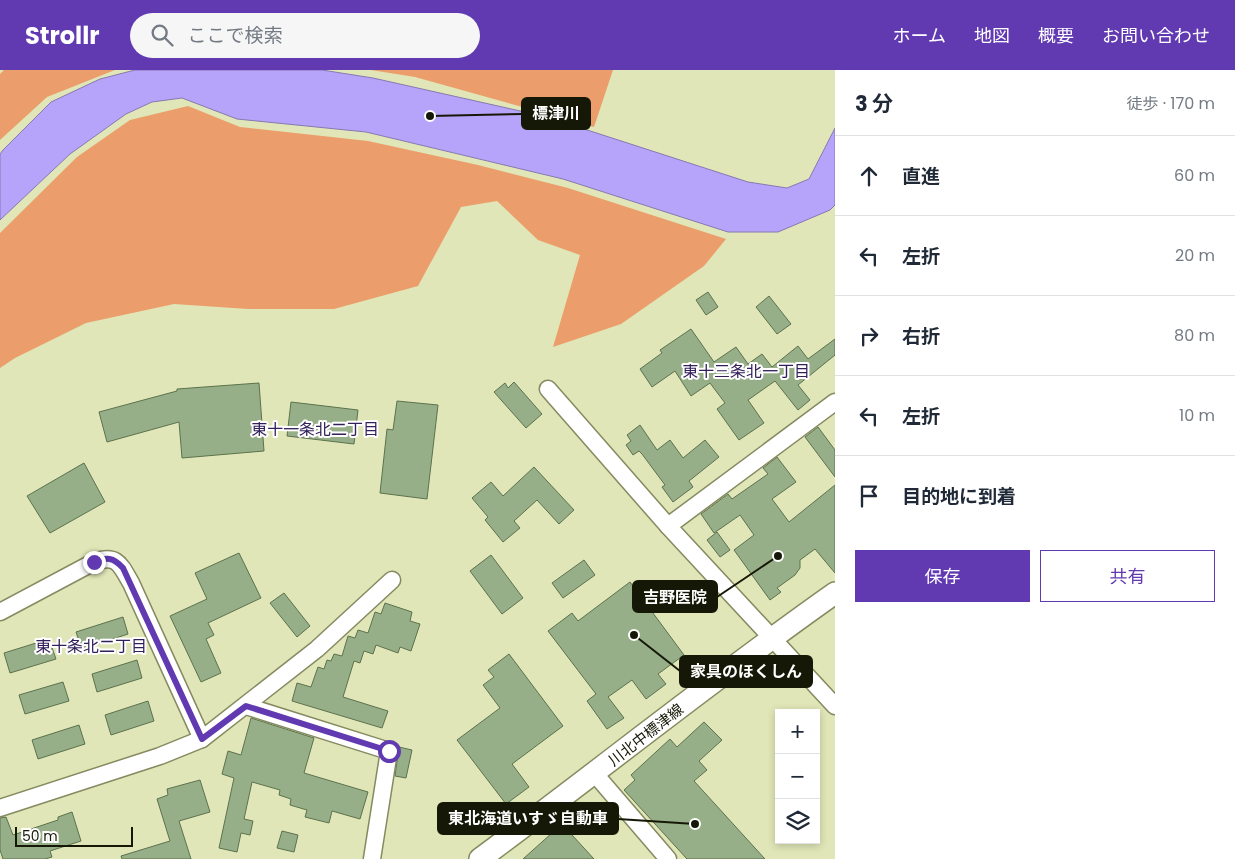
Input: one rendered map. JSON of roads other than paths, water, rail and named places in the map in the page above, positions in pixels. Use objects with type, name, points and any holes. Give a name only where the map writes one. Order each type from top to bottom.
[{"type":"main road","name":"川北中標津線","points":[[480,859],[595,774],[773,637],[835,593]]},
{"type":"street","points":[[548,389],[668,526],[835,706]]},
{"type":"street","points":[[668,526],[835,402]]},
{"type":"street","points":[[0,612],[94,562],[106,558],[116,560],[131,582],[202,739]]},
{"type":"street","points":[[0,808],[160,756],[202,739],[317,649],[392,580]]},
{"type":"street","points":[[246,706],[389,751],[372,859]]},
{"type":"street","points":[[595,774],[668,859]]},
{"type":"place","name":"標津川","points":[[430,116]]},
{"type":"place","name":"吉野医院","points":[[778,556]]},
{"type":"place","name":"家具のほくしん","points":[[634,635]]},
{"type":"place","name":"東北海道いすゞ自動車","points":[[695,824]]},
{"type":"district","name":"東十三条北一丁目","points":[[746,371]]},
{"type":"district","name":"東十一条北二丁目","points":[[315,429]]},
{"type":"district","name":"東十条北二丁目","points":[[91,646]]}]
